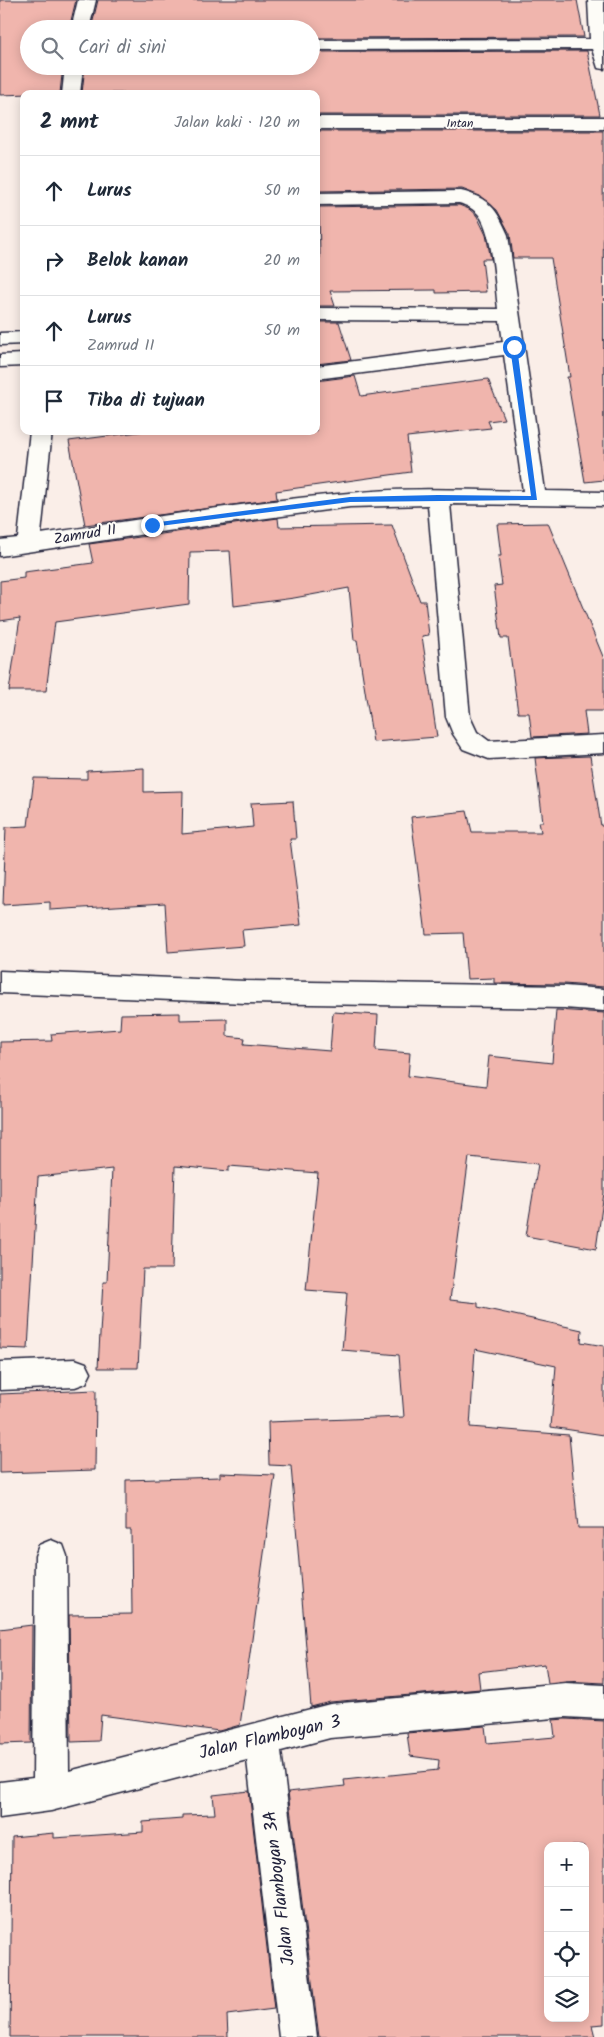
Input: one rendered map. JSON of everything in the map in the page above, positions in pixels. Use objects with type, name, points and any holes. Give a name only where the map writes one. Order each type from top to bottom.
[{"type":"street","points":[[82,20],[87,0]]},
{"type":"street","points":[[597,0],[604,64]]},
{"type":"street","points":[[320,45],[602,44]]},
{"type":"street","points":[[71,90],[73,75]]},
{"type":"street","name":"Intan","points":[[320,123],[604,122]]},
{"type":"street","points":[[320,199],[461,197],[478,202],[487,210],[498,235],[534,498]]},
{"type":"street","points":[[320,314],[509,315]]},
{"type":"street","points":[[0,339],[20,338]]},
{"type":"street","points":[[320,372],[514,347]]},
{"type":"street","points":[[0,361],[20,360]]},
{"type":"street","points":[[29,543],[41,435]]},
{"type":"street","points":[[438,497],[458,717],[462,731],[470,742],[477,747],[489,750],[604,744]]},
{"type":"street","name":"Zamrud II","points":[[0,548],[162,524],[341,501],[438,497],[604,500]]},
{"type":"street","points":[[0,982],[246,992],[564,997],[604,1000]]},
{"type":"street","points":[[0,1376],[75,1373]]},
{"type":"street","points":[[51,1556],[52,1793]]},
{"type":"street","name":"Jalan Flamboyan 3","points":[[0,1800],[52,1793],[330,1722],[565,1700],[604,1702]]},
{"type":"street","name":"Jalan Flamboyan 3A","points":[[262,1738],[298,2037]]},
{"type":"building","points":[[0,0],[76,0],[71,20],[20,20],[20,75],[62,75],[60,90],[20,90],[20,94],[0,95]]},
{"type":"building","points":[[98,0],[577,0],[584,37],[320,38],[320,20],[93,20]]},
{"type":"building","points":[[587,51],[600,115],[320,115],[320,90],[82,90],[84,75],[320,75],[320,52]]},
{"type":"building","points":[[320,131],[603,131],[604,480],[585,482],[567,377],[570,377],[551,258],[513,258],[510,234],[497,210],[480,196],[462,189],[320,191]]},
{"type":"building","points":[[459,205],[469,209],[477,216],[486,235],[491,259],[482,259],[486,292],[436,293],[436,290],[330,291],[335,306],[320,306],[320,207]]},
{"type":"building","points":[[320,322],[339,322],[351,360],[320,364]]},
{"type":"building","points":[[355,376],[361,396],[488,379],[504,419],[488,421],[491,428],[407,437],[411,472],[276,491],[277,499],[85,525],[69,441],[115,435],[320,435],[320,380]]},
{"type":"building","points":[[278,518],[279,527],[392,525],[420,601],[425,601],[429,635],[422,636],[437,737],[373,742],[357,640],[354,640],[349,588],[234,606],[230,551],[190,552],[189,604],[55,622],[46,691],[9,691],[20,618],[0,621],[0,581],[24,578],[24,572],[93,563],[89,544]]},
{"type":"building","points":[[548,523],[604,659],[604,711],[584,711],[587,734],[532,737],[529,713],[518,713],[508,638],[501,638],[494,586],[502,585],[498,556],[501,556],[497,524]]},
{"type":"building","points":[[590,756],[601,826],[604,826],[604,987],[564,984],[494,983],[494,978],[467,979],[463,933],[426,934],[411,817],[467,811],[472,832],[541,832],[539,822],[543,822],[535,758]]},
{"type":"building","points":[[144,768],[144,792],[183,791],[182,834],[253,827],[251,803],[293,801],[296,839],[290,839],[301,925],[242,930],[244,946],[168,952],[165,903],[50,910],[50,902],[3,905],[6,827],[28,826],[34,778],[87,779],[87,771]]},
{"type":"building","points":[[556,1010],[604,1013],[604,1193],[596,1249],[526,1236],[538,1164],[469,1157],[450,1300],[478,1303],[478,1307],[582,1330],[581,1342],[604,1346],[604,1435],[551,1427],[556,1366],[475,1349],[470,1427],[569,1435],[578,1528],[604,1528],[604,1683],[565,1681],[548,1683],[545,1664],[478,1672],[480,1689],[330,1702],[311,1707],[291,1466],[269,1465],[268,1422],[404,1417],[399,1355],[342,1350],[347,1293],[306,1290],[318,1173],[229,1166],[229,1171],[175,1166],[172,1269],[143,1269],[138,1368],[98,1368],[103,1282],[107,1282],[112,1169],[38,1177],[28,1349],[0,1348],[0,1042],[52,1041],[51,1034],[120,1029],[121,1014],[180,1013],[180,1020],[227,1019],[227,1036],[245,1038],[244,1044],[330,1051],[333,1012],[378,1015],[376,1050],[410,1053],[408,1076],[486,1086],[489,1056],[552,1063]]},
{"type":"building","points":[[96,1390],[95,1470],[0,1473],[0,1394]]},
{"type":"building","points":[[220,1473],[275,1475],[240,1725],[219,1731],[101,1715],[99,1741],[71,1742],[69,1615],[132,1614],[131,1530],[126,1530],[126,1480],[220,1477]]},
{"type":"building","points":[[32,1625],[31,1743],[0,1744],[0,1629]]},
{"type":"building","points":[[553,1720],[604,1721],[604,2024],[592,2025],[595,2037],[319,2037],[288,1792],[345,1786],[344,1780],[438,1770],[439,1760],[410,1756],[407,1733],[485,1726],[487,1743],[555,1737]]},
{"type":"building","points":[[249,1791],[274,2009],[227,2015],[228,2037],[10,2037],[12,1837],[54,1833],[54,1838],[143,1832],[143,1822],[182,1819],[182,1815],[215,1814],[213,1795]]},
{"type":"route","points":[[152,525],[350,500],[438,497],[534,498],[514,347]]}]
